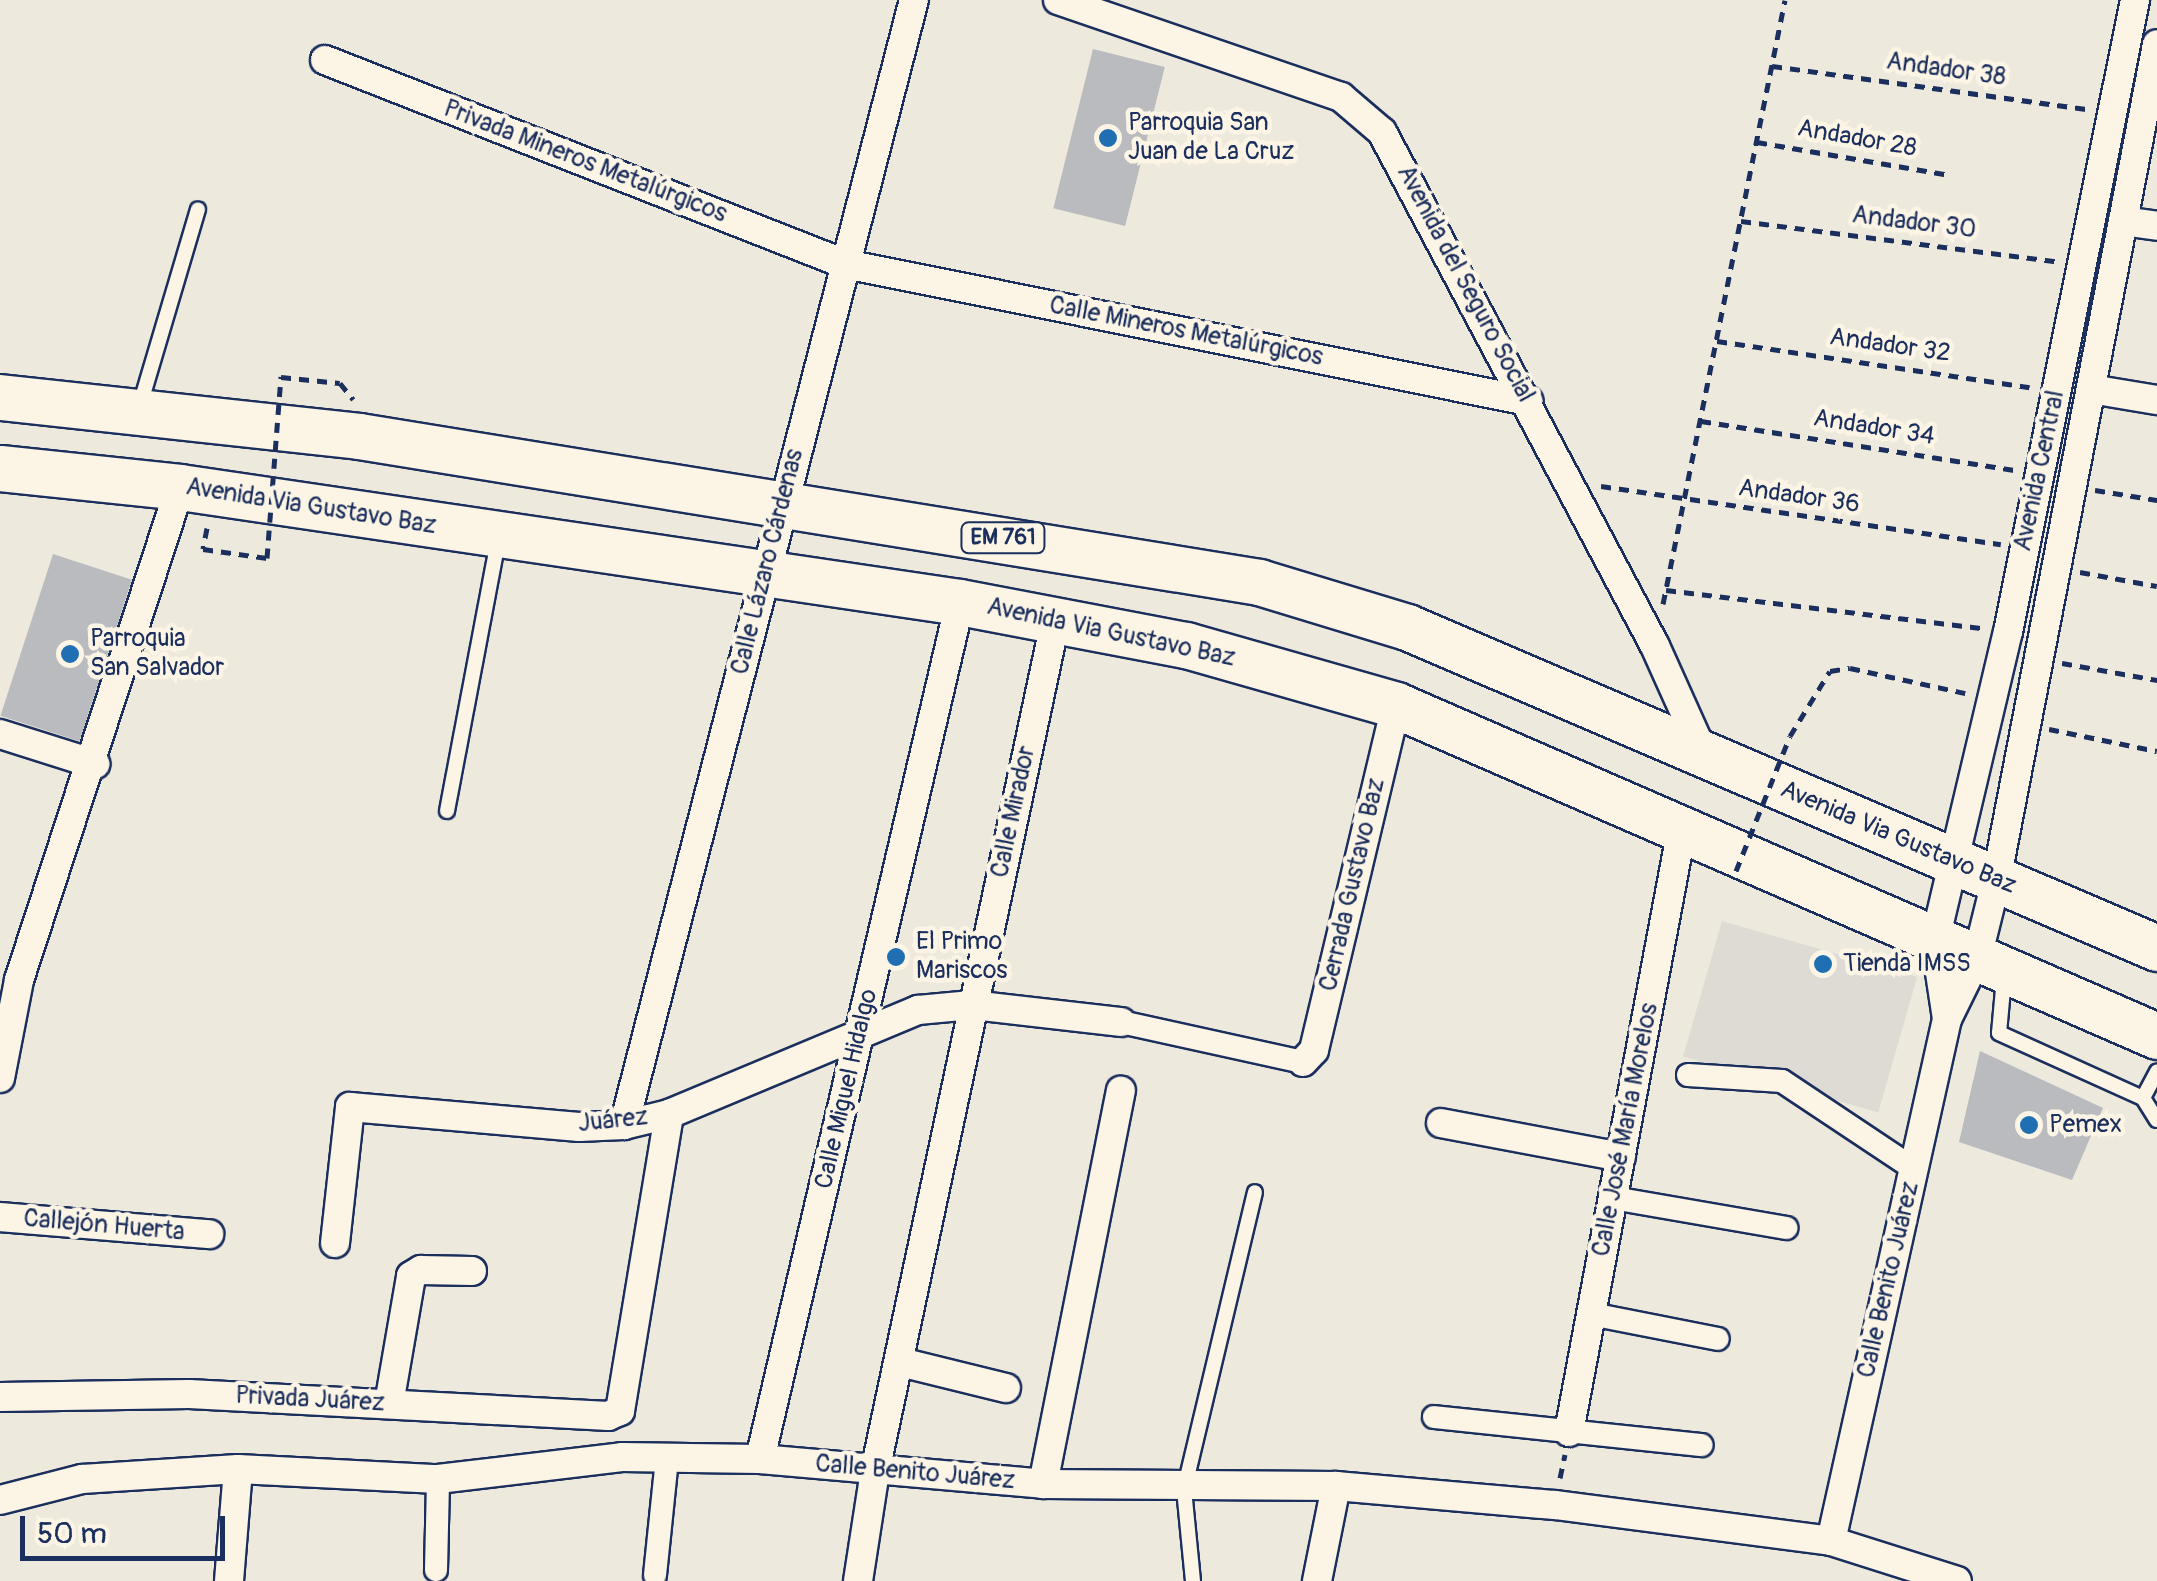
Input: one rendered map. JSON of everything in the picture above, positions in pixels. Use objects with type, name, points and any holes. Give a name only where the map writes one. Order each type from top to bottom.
[{"type":"main road","name":"Avenida Via Gustavo Baz","points":[[0,397],[359,436],[1259,582],[1407,627],[2157,948]]},
{"type":"main road","name":"Avenida Via Gustavo Baz","points":[[0,468],[180,487],[764,577],[960,602],[1186,644],[1396,704],[1682,828],[1748,867],[1936,940],[2157,1036]]},
{"type":"street","name":"Calle Lázaro Cárdenas","points":[[624,1124],[914,0]]},
{"type":"street","name":"Avenida del Seguro Social","points":[[1058,0],[1318,88],[1364,112],[1398,157],[1528,401],[1655,646],[1703,753]]},
{"type":"street","name":"Avenida Central","points":[[1991,964],[1976,873],[1992,699],[2115,113],[2134,0]]},
{"type":"street","name":"Avenida Central","points":[[1936,940],[1976,873],[2027,724],[2157,44]]},
{"type":"street","name":"Privada Mineros Metalúrgicos","points":[[325,60],[845,264]]},
{"type":"street","points":[[2123,221],[2157,226]]},
{"type":"street","name":"Calle Mineros Metalúrgicos","points":[[845,264],[1528,401]]},
{"type":"street","points":[[2091,389],[2157,400]]},
{"type":"street","points":[[0,1078],[3,1034],[94,764],[180,487]]},
{"type":"street","name":"Calle Miguel Hidalgo","points":[[760,1459],[960,602]]},
{"type":"street","name":"Calle Mirador","points":[[858,1581],[874,1471],[1056,618]]},
{"type":"street","name":"Cerrada Gustavo Baz","points":[[1304,1062],[1314,1050],[1396,704]]},
{"type":"street","points":[[0,734],[94,764]]},
{"type":"street","name":"Calle José María Morelos","points":[[1569,1432],[1682,828]]},
{"type":"street","name":"Calle Benito Juárez","points":[[1831,1542],[1947,1019],[1936,940]]},
{"type":"street","name":"Calle Benito Juárez","points":[[1947,1019],[1991,964]]},
{"type":"street","name":"Juárez","points":[[335,1243],[350,1108],[579,1128],[624,1124],[670,1114],[918,1010],[972,1005],[1120,1022]]},
{"type":"street","points":[[1120,1022],[1304,1062]]},
{"type":"street","points":[[1688,1075],[1782,1080],[1914,1168]]},
{"type":"street","points":[[1044,1484],[1121,1091]]},
{"type":"street","name":"Privada Juárez","points":[[0,1398],[189,1394],[620,1411],[670,1114]]},
{"type":"street","points":[[1441,1122],[1621,1157]]},
{"type":"street","points":[[1613,1198],[1786,1228]]},
{"type":"street","name":"Callejón Huerta","points":[[0,1218],[208,1234]]},
{"type":"street","points":[[389,1404],[414,1271],[472,1271]]},
{"type":"street","points":[[1591,1314],[1718,1339]]},
{"type":"street","points":[[900,1362],[1006,1388]]},
{"type":"street","points":[[1434,1417],[1702,1445]]},
{"type":"street","name":"Calle Benito Juárez","points":[[0,1500],[82,1479],[238,1469],[438,1479],[622,1457],[760,1459],[1044,1484],[1184,1490],[1336,1486],[1556,1505],[1831,1542],[1958,1581]]},
{"type":"street","points":[[655,1575],[667,1458]]},
{"type":"street","points":[[229,1581],[238,1469]]},
{"type":"street","points":[[436,1570],[438,1479]]},
{"type":"street","points":[[1317,1581],[1336,1486]]},
{"type":"lane","points":[[138,411],[198,208]]},
{"type":"lane","points":[[447,811],[499,536]]},
{"type":"lane","points":[[1991,964],[1995,1027],[2000,1033],[2142,1098],[2157,1120]]},
{"type":"lane","points":[[2142,1098],[2157,1072]]},
{"type":"lane","points":[[1193,1581],[1184,1490],[1255,1192]]},
{"type":"path","points":[[1655,646],[1785,0]]},
{"type":"path","name":"Andador 38","points":[[1772,66],[2115,113]]},
{"type":"path","name":"Andador 28","points":[[1757,142],[1951,175]]},
{"type":"path","name":"Andador 30","points":[[1741,222],[2082,264]]},
{"type":"path","name":"Andador 32","points":[[1717,342],[2057,391]]},
{"type":"path","points":[[203,550],[267,558],[281,378],[340,382]]},
{"type":"path","name":"Andador 34","points":[[1701,421],[2040,475]]},
{"type":"path","name":"Andador 36","points":[[1569,480],[1684,502],[2024,547]]},
{"type":"path","points":[[2073,486],[2157,500]]},
{"type":"path","points":[[2057,568],[2157,586]]},
{"type":"path","points":[[1666,590],[2008,632]]},
{"type":"path","points":[[2040,660],[2157,680]]},
{"type":"path","points":[[1748,867],[1790,736],[1830,671],[1850,668],[1992,699]]},
{"type":"path","points":[[2027,724],[2157,751]]},
{"type":"shaded area","points":[[1722,921],[1917,977],[1878,1112],[1683,1057]]},
{"type":"building","name":"Parroquia San Juan de La Cruz","points":[[1093,49],[1165,67],[1125,226],[1053,208]]},
{"type":"building","name":"Parroquia San Salvador","points":[[53,554],[132,580],[79,741],[0,716]]},
{"type":"building","name":"Pemex","points":[[1980,1051],[2103,1108],[2072,1180],[1959,1142]]},
{"type":"place","name":"Parroquia San Juan de La Cruz","points":[[1108,138]]},
{"type":"place","name":"Parroquia San Salvador","points":[[70,654]]},
{"type":"place","name":"El Primo Mariscos","points":[[896,957]]},
{"type":"place","name":"Tienda IMSS","points":[[1823,964]]},
{"type":"place","name":"Pemex","points":[[2029,1125]]}]
